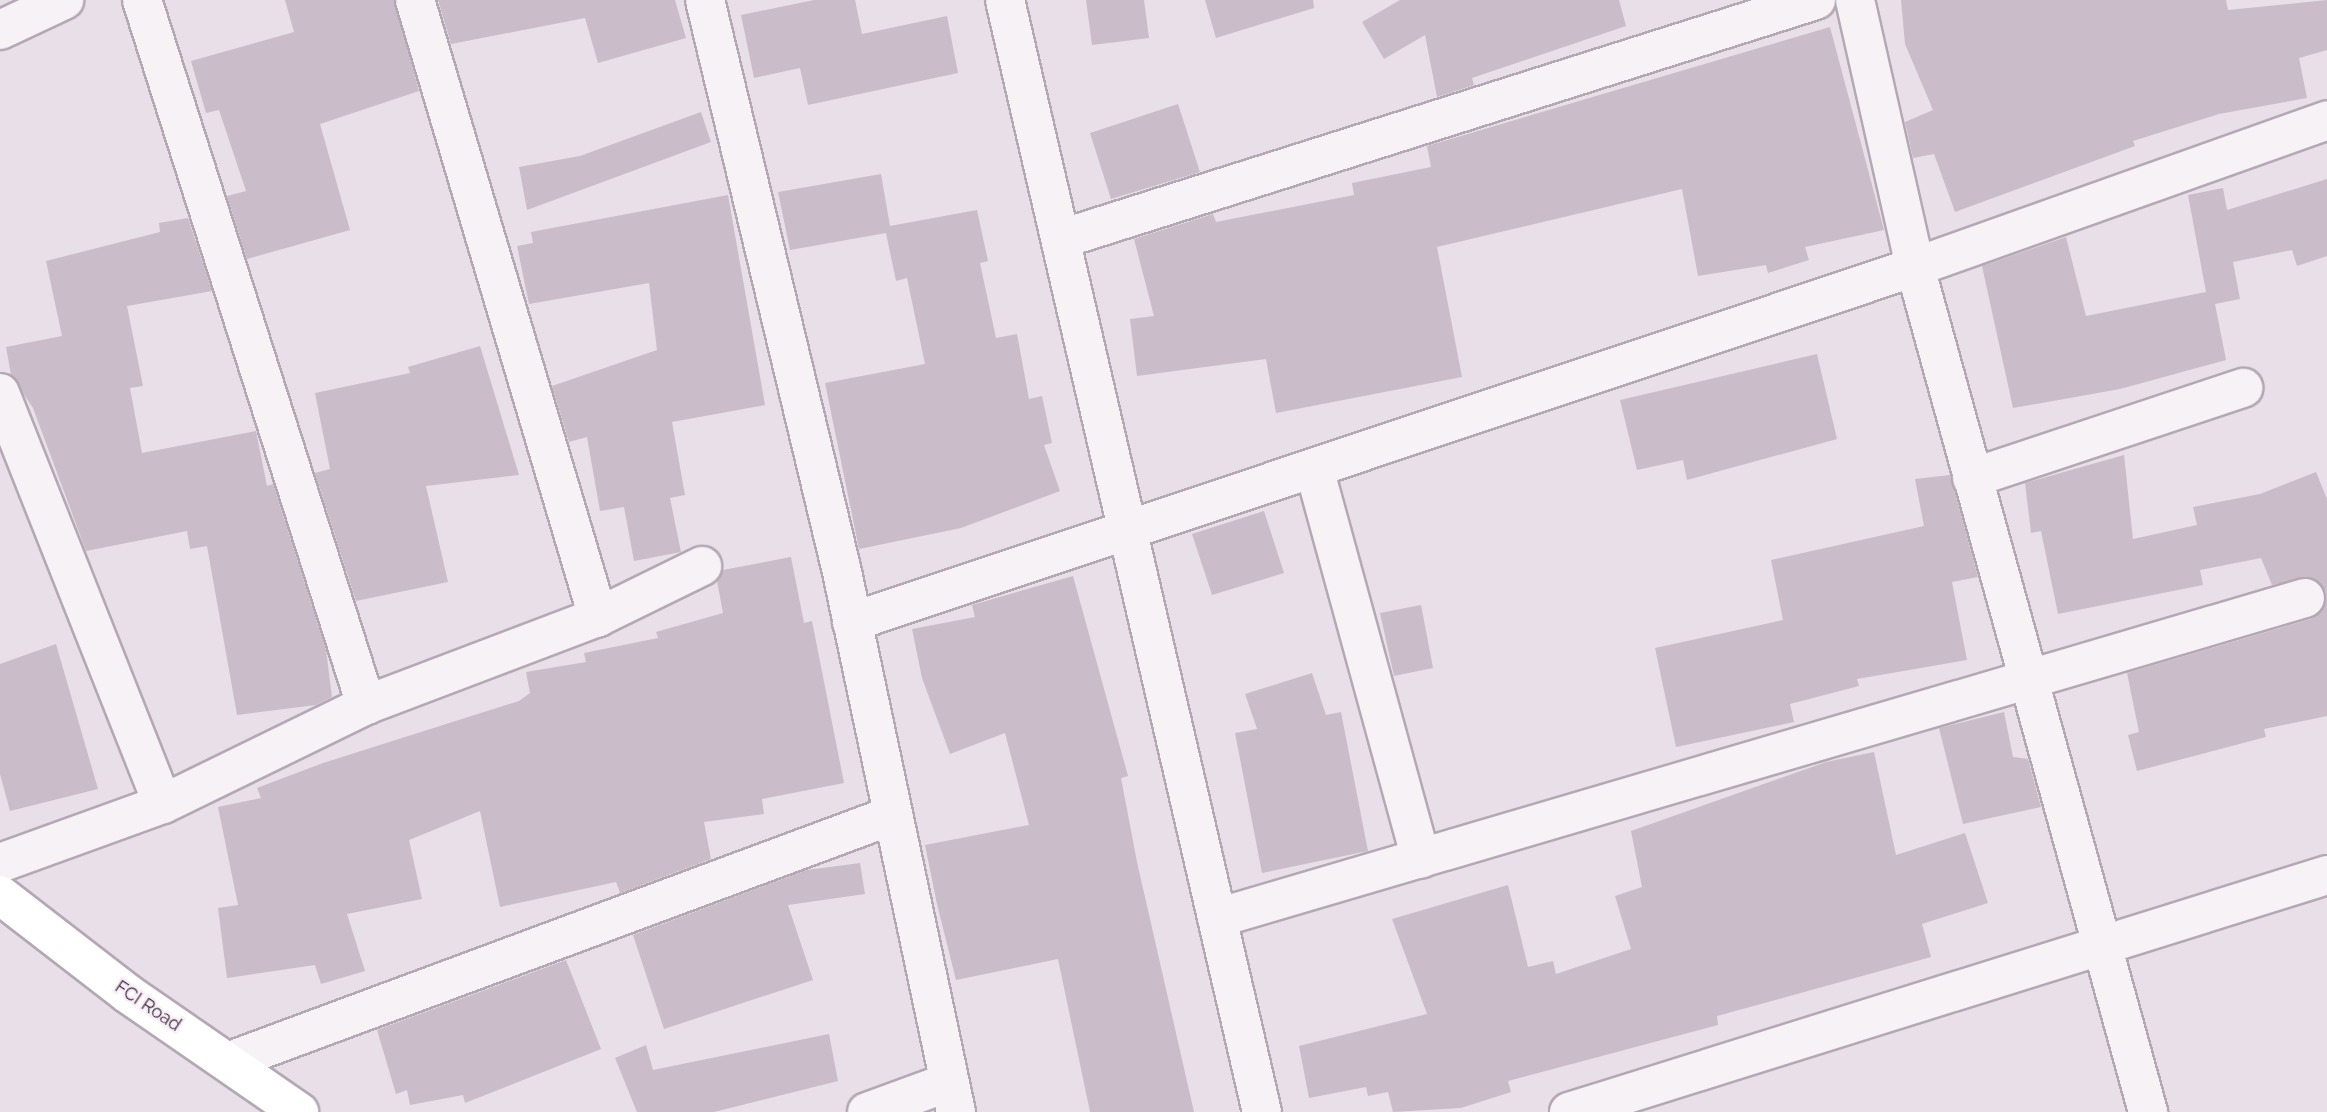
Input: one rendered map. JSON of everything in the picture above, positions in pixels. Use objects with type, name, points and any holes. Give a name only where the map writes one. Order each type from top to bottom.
[{"type":"street","points":[[0,30],[64,0]]},
{"type":"street","points":[[142,0],[366,705]]},
{"type":"street","points":[[415,0],[598,617]]},
{"type":"street","points":[[705,0],[852,622],[952,1097],[867,1112]]},
{"type":"street","points":[[1005,0],[1262,1112]]},
{"type":"street","points":[[1061,239],[1816,0]]},
{"type":"street","points":[[1855,0],[1915,267],[2098,946],[2148,1112]]},
{"type":"street","points":[[852,622],[1915,267],[2327,120]]},
{"type":"street","points":[[1972,478],[2243,388]]},
{"type":"street","points":[[0,393],[163,804]]},
{"type":"street","points":[[1314,468],[1422,859]]},
{"type":"street","points":[[0,863],[163,804],[366,705],[598,617],[702,566]]},
{"type":"street","points":[[1217,918],[2027,682],[2305,598]]},
{"type":"street","points":[[230,1060],[893,815]]},
{"type":"street","points":[[1569,1112],[2327,874]]},
{"type":"street","name":"FCI Road","points":[[0,895],[128,995],[230,1060],[299,1112]]},
{"type":"building","points":[[285,0],[394,0],[419,91],[320,124],[350,230],[247,259],[227,196],[246,191],[219,110],[206,113],[191,61],[294,32]]},
{"type":"building","points":[[438,0],[675,0],[686,38],[598,63],[585,18],[451,44]]},
{"type":"building","points":[[814,0],[855,0],[862,34],[947,16],[958,73],[808,105],[800,68],[754,78],[741,15]]},
{"type":"building","points":[[1086,0],[1144,0],[1149,38],[1092,45]]},
{"type":"building","points":[[1205,0],[1313,0],[1314,8],[1216,38]]},
{"type":"building","points":[[1400,0],[1619,0],[1626,26],[1472,78],[1474,85],[1437,97],[1425,35],[1384,59],[1362,22]]},
{"type":"building","points":[[1901,0],[2226,0],[2228,10],[2327,0],[2327,50],[2299,58],[2307,98],[2219,114],[2133,141],[2135,146],[1955,212],[1934,154],[1913,158],[1905,122],[1933,110],[1905,44]]},
{"type":"building","points":[[1830,27],[1884,230],[1805,247],[1809,260],[1768,273],[1766,265],[1698,276],[1682,189],[1437,247],[1462,377],[1276,413],[1266,359],[1137,376],[1130,319],[1154,316],[1134,239],[1213,214],[1216,222],[1354,195],[1352,183],[1431,167],[1427,146]]},
{"type":"building","points":[[1178,104],[1200,172],[1111,199],[1090,133]]},
{"type":"building","points":[[701,112],[711,142],[527,210],[519,167],[580,156]]},
{"type":"building","points":[[881,174],[890,226],[977,210],[988,261],[980,263],[996,338],[1017,334],[1029,399],[1042,396],[1052,443],[1044,445],[1060,491],[961,528],[859,549],[825,383],[925,364],[907,278],[896,281],[886,233],[790,250],[778,192]]},
{"type":"building","points":[[2327,179],[2327,256],[2297,266],[2292,250],[2233,262],[2240,299],[2215,304],[2226,360],[2120,389],[2013,408],[1982,266],[2066,237],[2086,316],[2206,292],[2188,195],[2223,188],[2227,210]]},
{"type":"building","points":[[728,195],[765,405],[672,422],[685,495],[670,498],[681,552],[634,561],[624,507],[600,511],[587,437],[569,442],[552,386],[657,350],[649,283],[529,304],[517,246],[533,243],[531,232]]},
{"type":"building","points":[[188,218],[212,291],[127,306],[143,386],[130,388],[142,453],[256,431],[267,486],[273,484],[326,650],[332,697],[316,705],[237,715],[207,546],[190,549],[187,531],[86,551],[33,408],[11,375],[6,347],[62,336],[46,261],[160,232],[159,223]]},
{"type":"building","points":[[480,346],[519,475],[426,486],[448,582],[356,601],[315,473],[330,469],[315,393],[410,373],[408,367]]},
{"type":"building","points":[[1817,354],[1837,439],[1687,480],[1683,460],[1637,470],[1620,400]]},
{"type":"building","points":[[2124,455],[2133,539],[2197,525],[2193,507],[2260,494],[2316,472],[2327,499],[2327,716],[2264,729],[2266,737],[2137,771],[2128,735],[2139,732],[2127,673],[2311,619],[2321,613],[2326,592],[2309,577],[2272,585],[2261,558],[2200,570],[2203,585],[2058,614],[2041,531],[2031,533],[2025,483]]},
{"type":"building","points":[[1950,475],[1978,577],[1952,582],[1967,660],[1857,679],[1859,686],[1790,704],[1794,722],[1676,747],[1655,648],[1783,620],[1771,560],[1924,526],[1915,479]]},
{"type":"building","points":[[1264,511],[1284,573],[1212,595],[1192,534]]},
{"type":"building","points":[[791,557],[804,623],[812,621],[844,783],[762,799],[764,814],[704,822],[711,859],[620,893],[616,882],[500,907],[480,811],[409,840],[422,899],[347,914],[365,971],[321,984],[315,965],[227,978],[218,908],[238,905],[218,807],[261,798],[257,788],[323,763],[519,701],[530,693],[526,672],[586,662],[584,653],[658,638],[656,632],[723,613],[717,581],[723,570]]},
{"type":"building","points":[[1073,576],[1128,776],[1121,778],[1137,862],[1194,1112],[1090,1112],[1058,959],[956,980],[937,904],[925,845],[1029,825],[1005,733],[950,754],[922,678],[912,629],[975,617],[972,605]]},
{"type":"building","points":[[1421,605],[1433,668],[1394,676],[1380,613]]},
{"type":"building","points":[[56,644],[98,789],[10,811],[0,774],[0,664]]},
{"type":"building","points":[[1312,673],[1326,715],[1341,712],[1368,851],[1262,873],[1235,733],[1257,729],[1245,694]]},
{"type":"building","points":[[2004,712],[2013,757],[2028,759],[2041,807],[1963,824],[1939,728]]},
{"type":"building","points":[[1874,752],[1896,855],[1965,833],[1988,903],[1922,924],[1931,957],[1717,1016],[1718,1025],[1508,1081],[1511,1092],[1461,1108],[1393,1112],[1388,1092],[1368,1096],[1366,1087],[1309,1098],[1299,1046],[1427,1014],[1392,919],[1508,885],[1528,967],[1553,961],[1556,974],[1631,949],[1615,896],[1642,887],[1631,831],[1826,762]]},
{"type":"building","points":[[860,863],[865,894],[788,905],[813,980],[664,1029],[633,935],[807,870]]},
{"type":"building","points":[[566,960],[601,1049],[465,1103],[463,1095],[410,1105],[407,1090],[396,1094],[377,1030]]},
{"type":"building","points":[[829,1034],[838,1081],[714,1112],[637,1112],[615,1058],[646,1045],[653,1070]]}]
